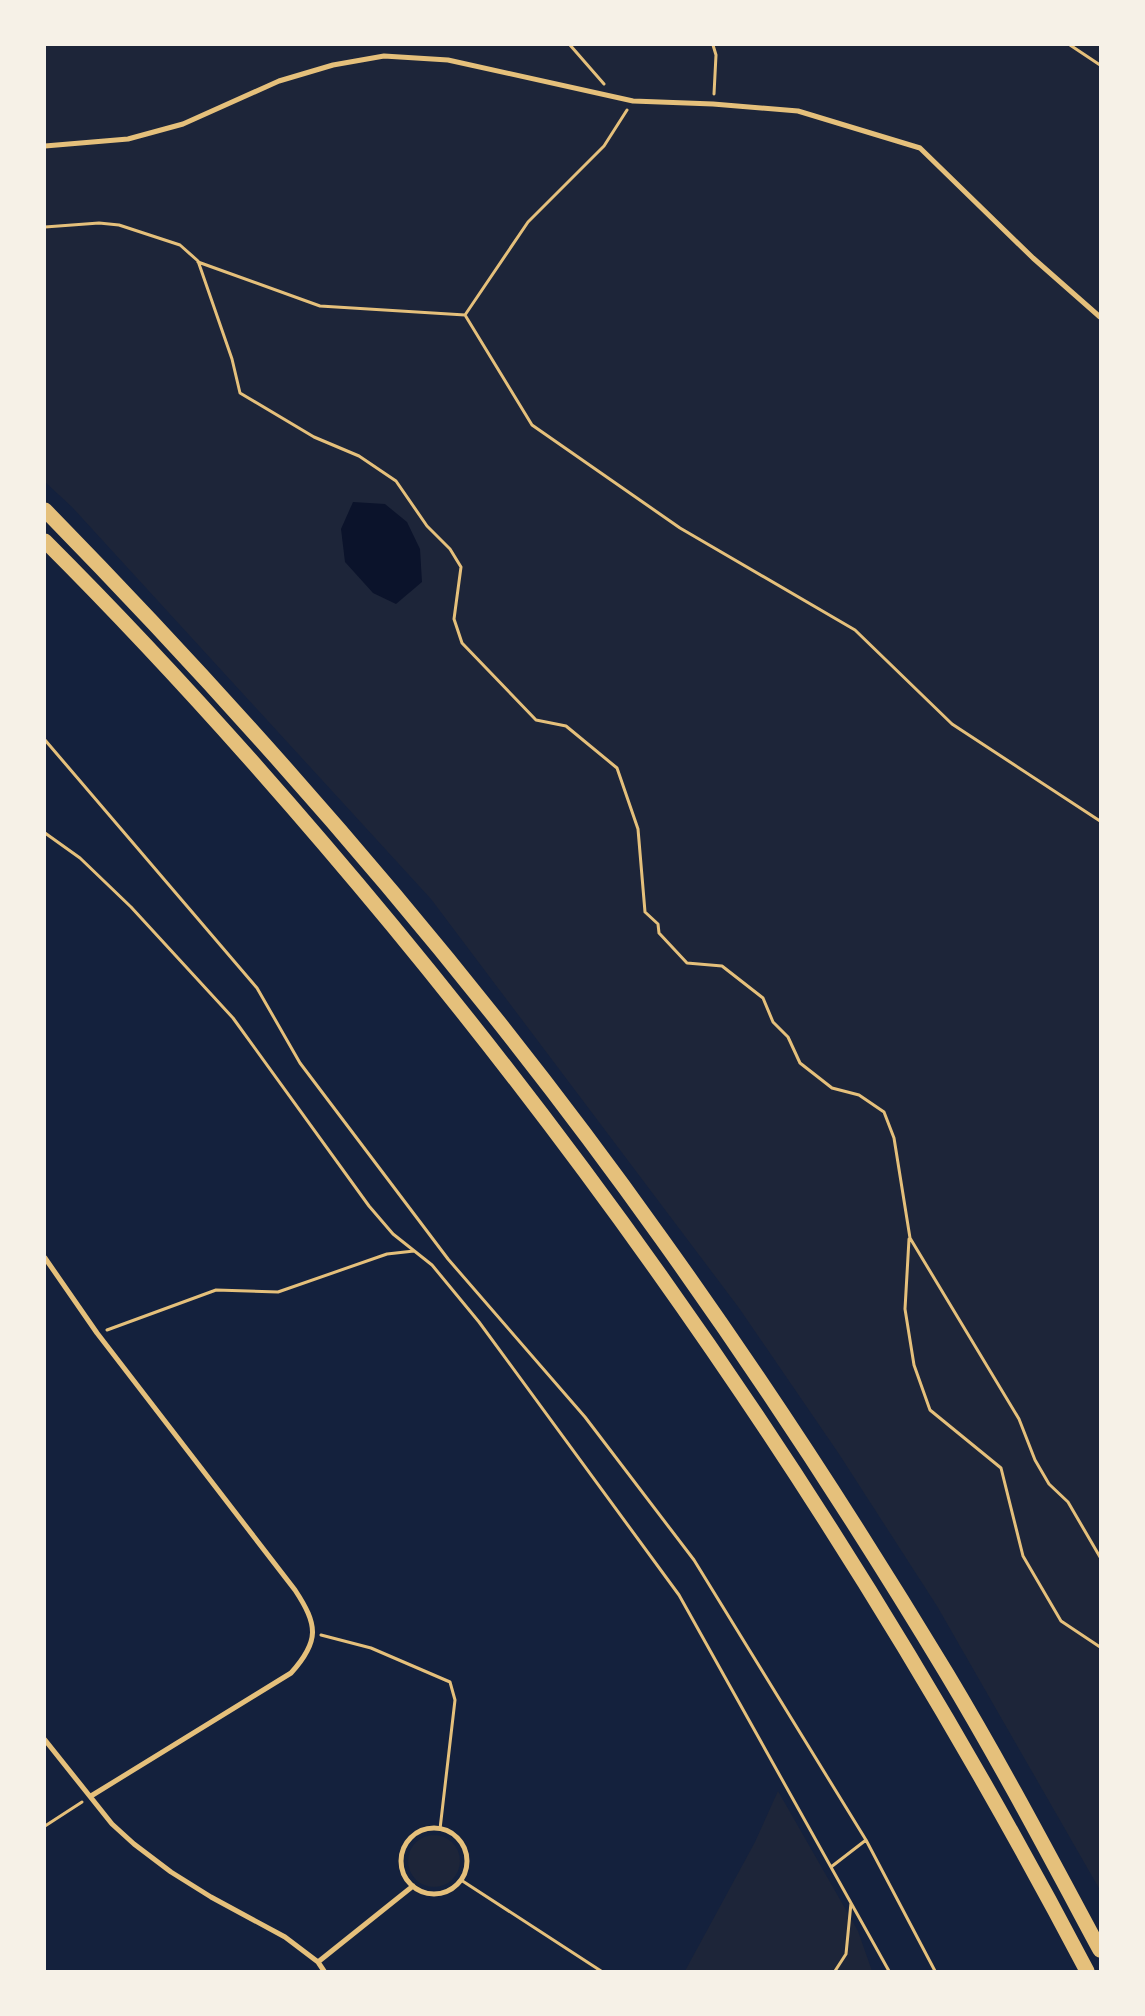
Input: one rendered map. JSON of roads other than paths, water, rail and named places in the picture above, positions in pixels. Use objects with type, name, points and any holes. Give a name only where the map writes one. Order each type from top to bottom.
[{"type":"highway","points":[[45,510],[128,595],[236,712],[358,851],[476,993],[569,1113],[659,1235],[747,1360],[876,1559],[1034,1826],[1100,1950]]},
{"type":"highway","points":[[45,541],[92,588],[206,711],[331,852],[455,1003],[564,1142],[667,1283],[766,1428],[908,1651],[1050,1900],[1087,1971]]},
{"type":"street","points":[[45,146],[128,139],[183,124],[279,81],[333,66],[384,56],[448,60],[633,102],[713,104],[798,111],[920,148],[1033,258],[1100,317]]},
{"type":"street","points":[[45,1258],[97,1333],[295,1590],[310,1615],[313,1633],[311,1646],[291,1673],[91,1796]]},
{"type":"street","points":[[45,1740],[112,1824],[171,1872],[211,1897],[285,1937],[318,1962],[324,1971]]},
{"type":"street","points":[[432,1828],[454,1835],[464,1848],[467,1865],[460,1880],[452,1888],[436,1894],[425,1892],[413,1886],[407,1879],[403,1869],[402,1858],[405,1847],[412,1838],[422,1831],[432,1828]]},
{"type":"street","points":[[318,1962],[413,1886]]}]
